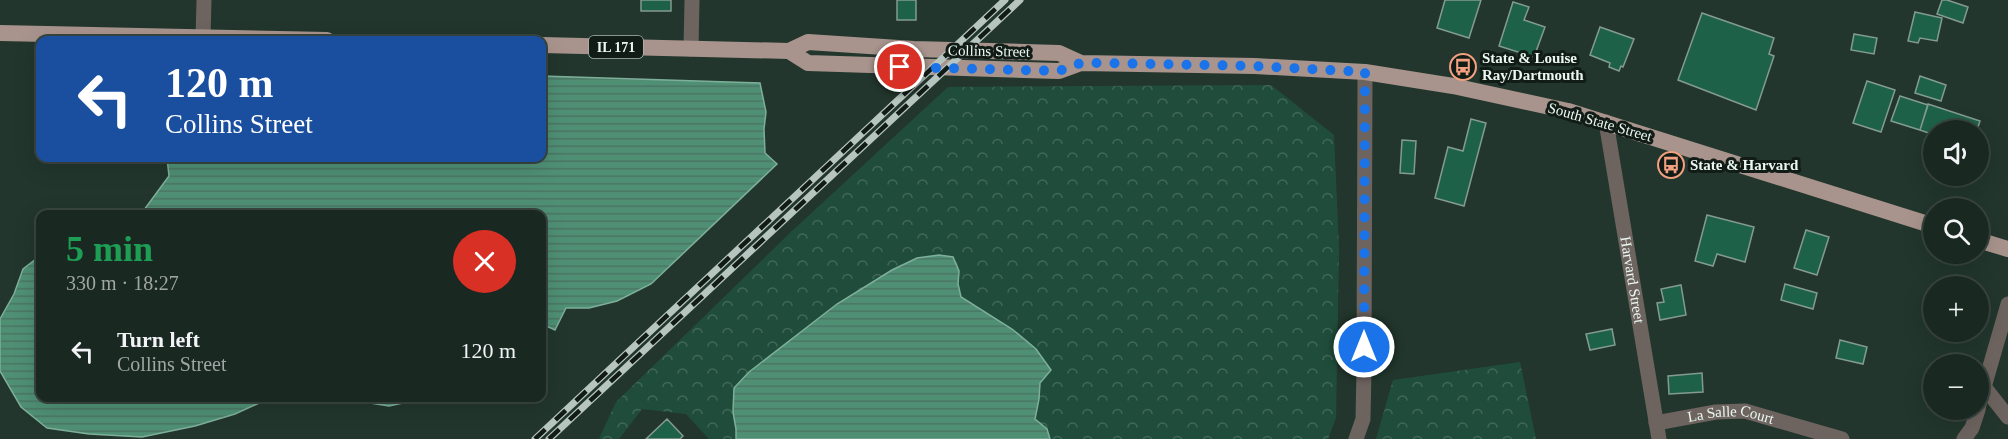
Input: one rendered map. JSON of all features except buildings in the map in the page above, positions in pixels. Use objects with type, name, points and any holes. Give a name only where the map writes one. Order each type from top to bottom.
[{"type":"main road","points":[[0,33],[122,36]]},
{"type":"main road","name":"Collins Street","points":[[546,45],[789,51],[808,42],[914,49],[1059,53],[1081,63],[1255,66],[1365,72]]},
{"type":"main road","name":"South State Street","points":[[1365,72],[1478,91],[1568,111],[1923,223]]},
{"type":"main road","points":[[1989,243],[2008,249]]},
{"type":"street","points":[[203,36],[204,0]]},
{"type":"street","points":[[691,49],[692,0]]},
{"type":"street","points":[[1356,439],[1363,419],[1365,72]]},
{"type":"street","name":"Harvard Street","points":[[1605,122],[1659,439]]},
{"type":"street","points":[[1989,373],[2008,304]]},
{"type":"street","points":[[1989,393],[2008,417]]},
{"type":"street","name":"La Salle Court","points":[[1656,423],[1716,412],[1745,411],[1842,439]]},
{"type":"street","points":[[1964,439],[1975,420]]},
{"type":"green space","points":[[1271,85],[1334,135],[1339,248],[1336,418],[1328,439],[1050,439],[1047,429],[1035,419],[1040,383],[1012,329],[961,297],[958,284],[959,271],[770,356],[749,372],[733,412],[736,439],[709,439],[686,414],[642,409],[619,439],[599,439],[616,402],[792,231],[948,87]]},
{"type":"green space","points":[[1520,362],[1536,439],[1376,439],[1393,380]]},
{"type":"shaded area","points":[[546,76],[760,83],[766,112],[765,153],[777,164],[651,284],[617,301],[589,308],[566,308],[555,330],[546,326],[546,210],[144,210],[169,176],[167,162],[546,162]]},
{"type":"shaded area","points":[[939,255],[953,257],[959,271],[958,284],[961,297],[1012,329],[1036,349],[1051,370],[1040,383],[1035,419],[1047,429],[1050,439],[736,439],[733,412],[734,388],[749,372],[837,304],[892,270],[917,258]]},
{"type":"shaded area","points":[[36,259],[36,402],[261,402],[235,414],[195,426],[142,437],[89,434],[47,428],[21,407],[0,371],[0,319],[14,294],[23,269]]},
{"type":"shaded area","points":[[364,402],[408,402],[389,406]]},
{"type":"railway","points":[[535,439],[1005,0]]},
{"type":"railway","points":[[549,439],[1020,0]]},
{"type":"place","name":"State & Louise Ray/Dartmouth","points":[[1463,67]]},
{"type":"place","name":"State & Harvard","points":[[1671,165]]},
{"type":"route","points":[[900,67],[1059,71],[1081,63],[1203,64],[1365,72],[1364,347]]}]
